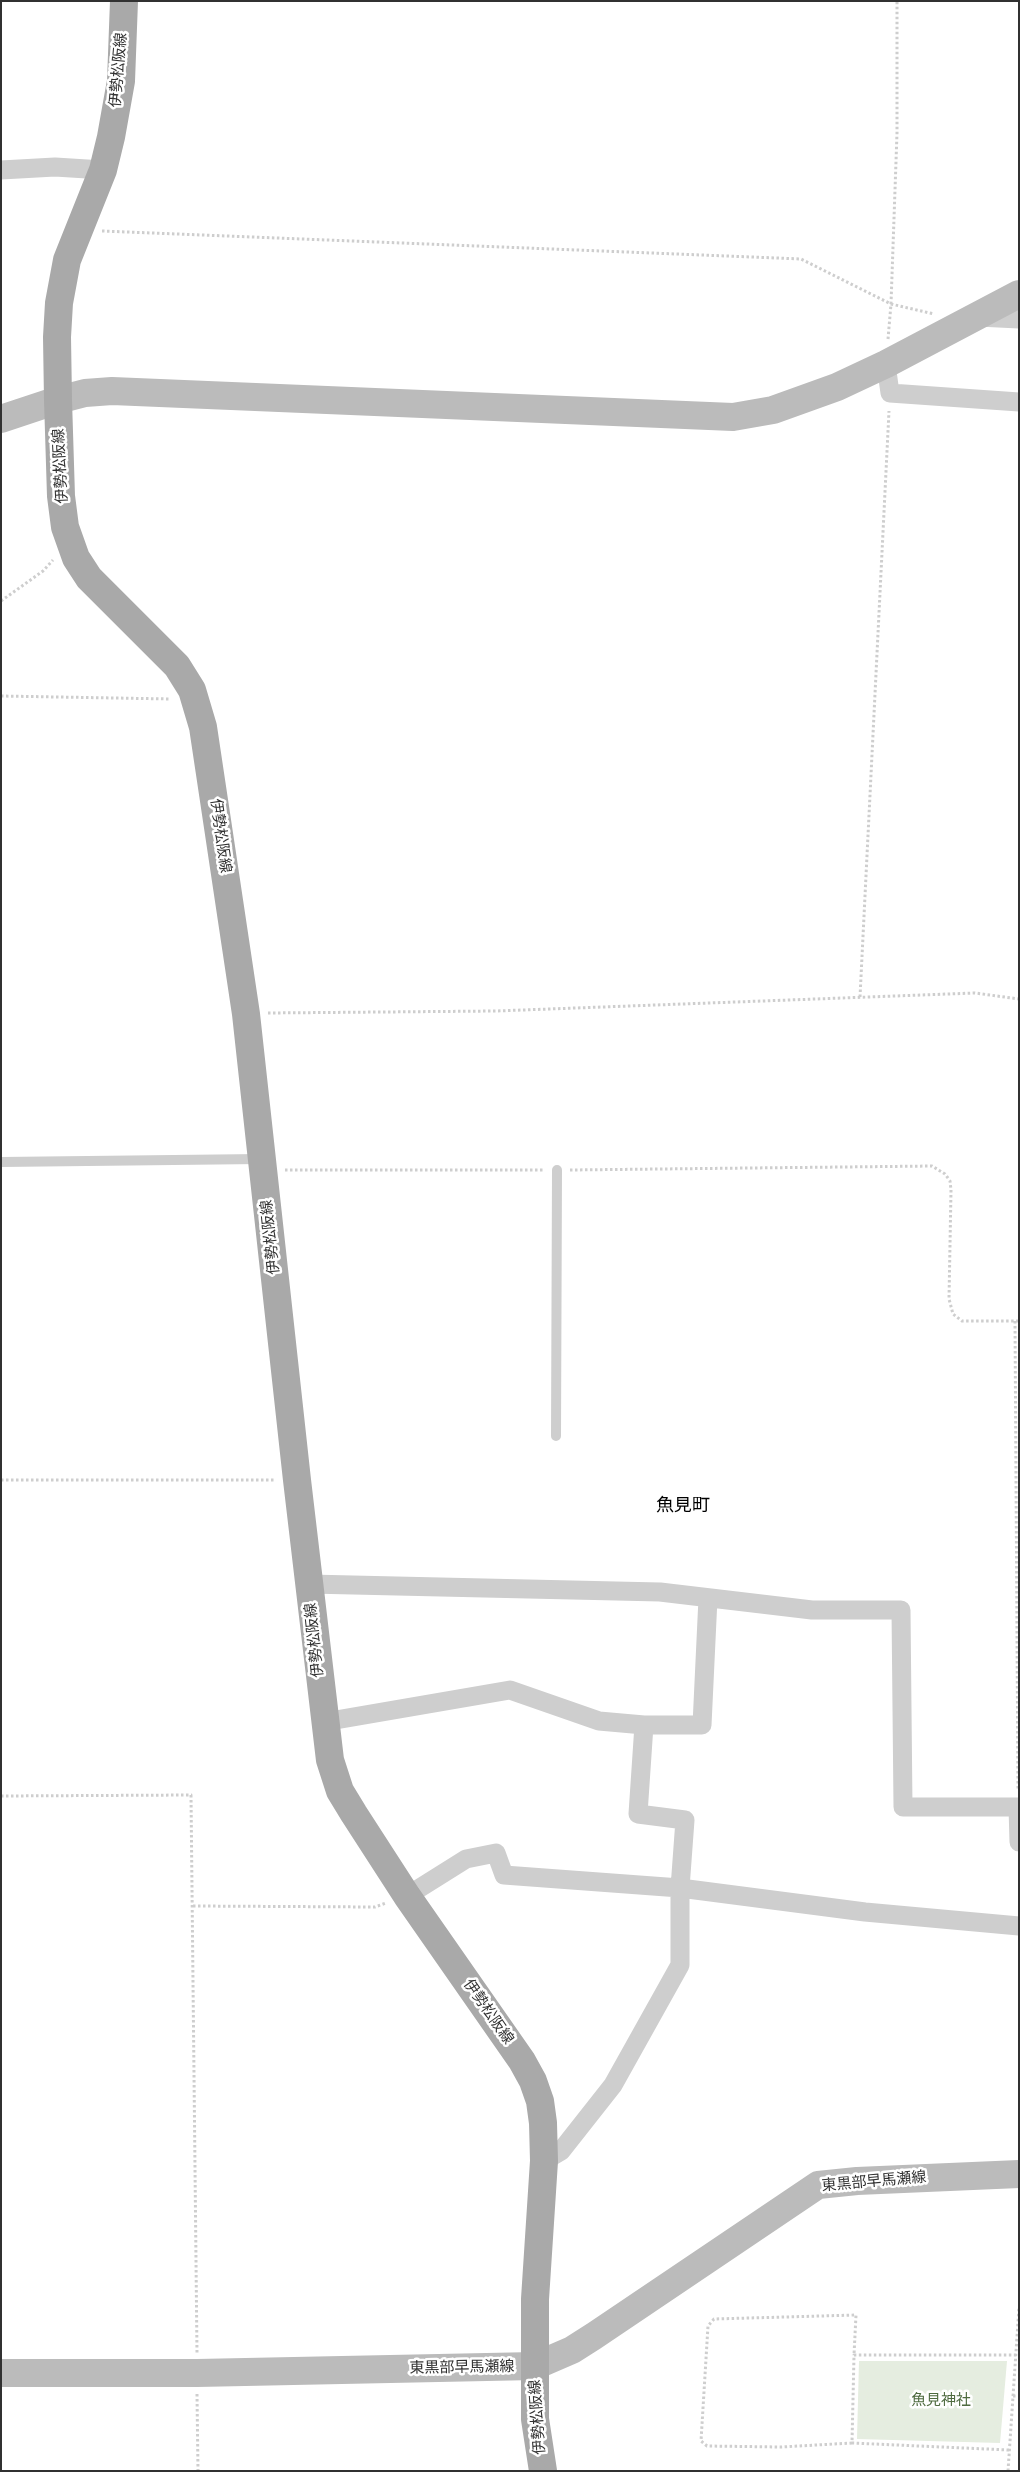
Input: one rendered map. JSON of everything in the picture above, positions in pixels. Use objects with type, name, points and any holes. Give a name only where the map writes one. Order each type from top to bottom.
[{"type":"main road","name":"伊勢松阪線","points":[[122,2],[121,81],[103,170],[67,260],[59,303],[57,337],[58,400],[61,496],[65,527],[76,558],[89,578],[177,666],[192,690],[209,756],[246,1014],[324,1722],[330,1760],[340,1791],[408,1896],[522,2061],[533,2080],[544,2123],[544,2161],[537,2237],[535,2366],[535,2419],[543,2471]]},
{"type":"main road","points":[[1,419],[58,400],[103,392],[148,391],[733,417],[773,410],[796,403],[886,364],[1019,294]]},
{"type":"main road","name":"東黒部早馬瀬線","points":[[1,2373],[197,2373],[535,2366],[572,2350],[594,2336],[818,2185],[857,2180],[1019,2174]]},
{"type":"street","points":[[1,170],[55,167],[103,170]]},
{"type":"street","points":[[966,321],[1019,319]]},
{"type":"street","points":[[886,364],[890,393],[1019,402]]},
{"type":"street","points":[[309,1584],[660,1592],[812,1610],[901,1610],[903,1807],[1018,1807],[1019,1842]]},
{"type":"street","points":[[324,1722],[510,1690],[598,1721],[644,1725],[702,1725],[708,1598]]},
{"type":"street","points":[[544,2161],[561,2151],[613,2085],[680,1965],[680,1888],[686,1820],[638,1814],[644,1725]]},
{"type":"street","points":[[408,1896],[466,1859],[496,1853],[504,1875],[680,1888],[865,1912],[1019,1926]]},
{"type":"lane","points":[[1,1162],[263,1164]]},
{"type":"lane","points":[[556,1436],[557,1170]]},
{"type":"path","points":[[886,364],[892,304],[897,133],[897,1]]},
{"type":"path","points":[[80,225],[112,231],[801,259],[892,304],[966,321]]},
{"type":"path","points":[[860,997],[890,393]]},
{"type":"path","points":[[1,601],[43,571],[70,541]]},
{"type":"path","points":[[1,696],[178,699],[192,690]]},
{"type":"path","points":[[246,1014],[496,1010],[974,993],[1019,999]]},
{"type":"path","points":[[263,1164],[557,1170],[932,1166],[945,1174],[950,1181],[951,1190],[949,1299],[953,1314],[962,1321],[1017,1321],[1018,1807]]},
{"type":"path","points":[[1,1480],[297,1480]]},
{"type":"path","points":[[1,1796],[192,1794],[198,2471]]},
{"type":"path","points":[[193,1906],[375,1907],[408,1896]]},
{"type":"path","points":[[1008,2471],[1019,2307]]},
{"type":"path","points":[[852,2443],[856,2315],[714,2319],[708,2326],[701,2441],[708,2446],[781,2447],[852,2443],[1009,2450]]},
{"type":"path","points":[[854,2355],[1016,2355]]},
{"type":"path","points":[[1013,2396],[1019,2396]]},
{"type":"green space","name":"魚見神社","points":[[859,2361],[1007,2361],[1000,2443],[857,2439]]},
{"type":"district","name":"魚見町","points":[[683,1506]]}]
